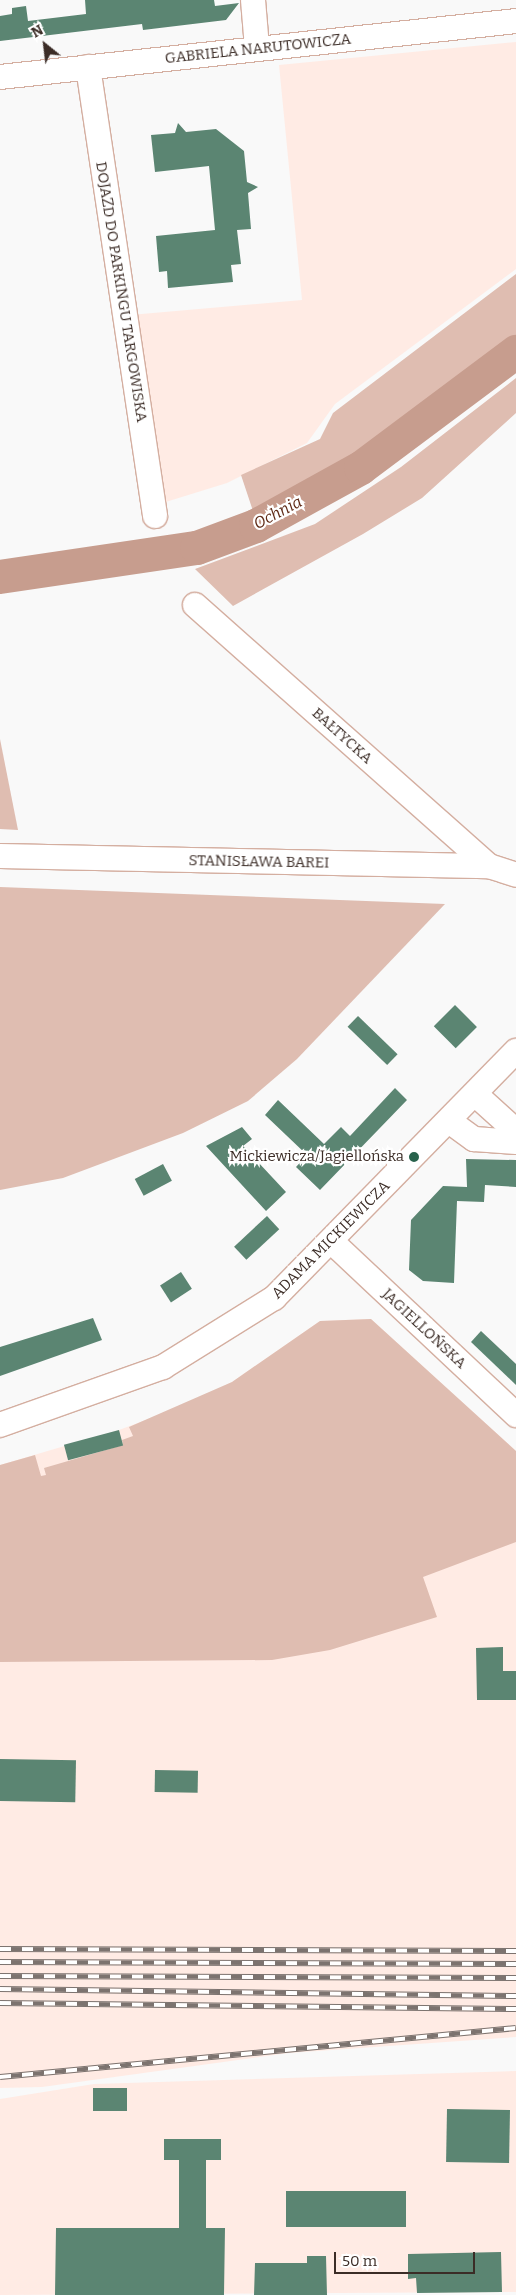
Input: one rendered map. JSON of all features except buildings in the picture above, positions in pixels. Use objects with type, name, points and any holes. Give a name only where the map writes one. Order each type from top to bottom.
[{"type":"street","points":[[253,0],[257,48]]},
{"type":"street","name":"GABRIELA NARUTOWICZA","points":[[0,77],[516,21]]},
{"type":"street","name":"DOJAZD DO PARKINGU TARGOWISKA","points":[[88,67],[155,516]]},
{"type":"street","name":"BAŁTYCKA","points":[[196,605],[489,866]]},
{"type":"street","name":"STANISŁAWA BAREI","points":[[0,856],[489,866],[516,875]]},
{"type":"street","name":"ADAMA MICKIEWICZA","points":[[0,1425],[163,1367],[200,1348],[274,1298],[332,1242],[516,1051]]},
{"type":"street","points":[[475,1094],[516,1131]]},
{"type":"street","points":[[449,1121],[474,1139],[516,1142]]},
{"type":"street","name":"JAGIELLOŃSKA","points":[[332,1242],[516,1415]]},
{"type":"shaded area","points":[[516,42],[516,269],[335,404],[307,443],[227,483],[156,505],[130,315],[302,300],[279,65]]},
{"type":"shaded area","points":[[516,274],[516,339],[344,469],[254,514],[241,475],[320,439],[333,413]]},
{"type":"shaded area","points":[[516,378],[516,413],[422,498],[363,534],[233,606],[195,569],[315,524],[401,467]]},
{"type":"shaded area","points":[[0,739],[18,830],[0,829]]},
{"type":"shaded area","points":[[0,887],[445,904],[297,1059],[248,1101],[183,1133],[63,1178],[0,1190]]},
{"type":"shaded area","points":[[371,1319],[516,1451],[516,2037],[289,2053],[42,2087],[0,2088],[0,1465],[119,1430],[191,1403],[232,1382],[320,1321]]},
{"type":"shaded area","points":[[371,1319],[516,1451],[516,1542],[423,1577],[437,1617],[330,1650],[272,1660],[0,1662],[0,1465],[35,1455],[41,1476],[46,1475],[44,1468],[123,1445],[122,1440],[133,1436],[129,1427],[232,1382],[320,1321]]},
{"type":"shaded area","points":[[516,2071],[516,2292],[0,2295],[0,2099],[94,2084]]},
{"type":"waterway","name":"Ochnia","points":[[0,577],[197,548],[256,526],[361,468],[516,352]]},
{"type":"railway","points":[[0,1949],[516,1951]]},
{"type":"railway","points":[[0,1962],[516,1964]]},
{"type":"railway","points":[[0,1976],[516,1978]]},
{"type":"railway","points":[[0,1989],[516,1996]]},
{"type":"railway","points":[[0,2003],[516,2009]]},
{"type":"railway","points":[[0,2077],[516,2028]]},
{"type":"place","name":"Mickiewicza/Jagiellońska","points":[[414,1157]]}]
